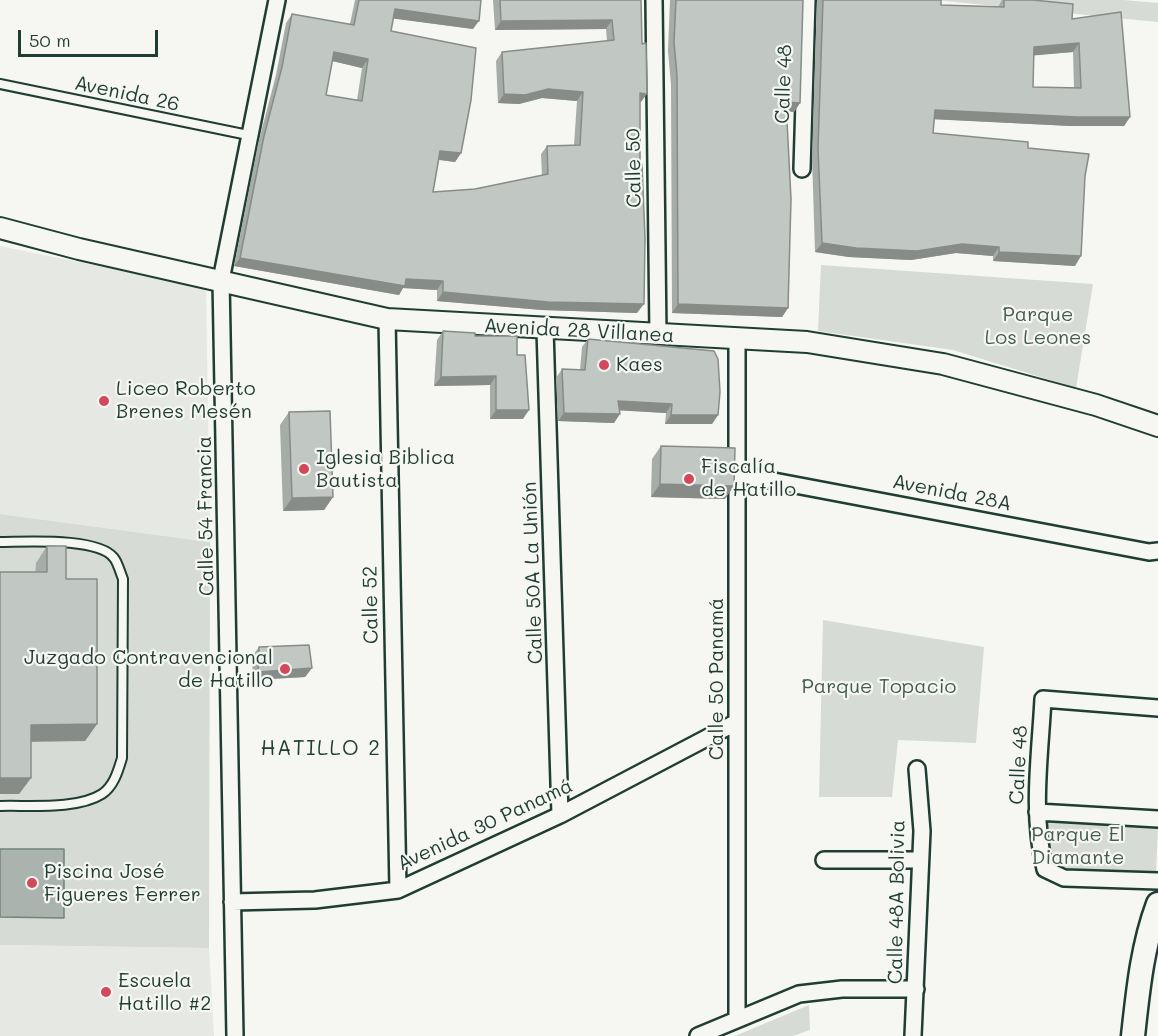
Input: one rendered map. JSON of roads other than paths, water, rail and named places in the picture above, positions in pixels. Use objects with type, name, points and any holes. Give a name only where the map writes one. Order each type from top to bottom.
[{"type":"main road","points":[[1133,1036],[1139,977],[1149,930],[1158,904]]},
{"type":"street","name":"Calle 54 Francia","points":[[235,1036],[229,609],[221,280],[248,135],[277,0]]},
{"type":"street","name":"Calle 50","points":[[654,0],[658,335]]},
{"type":"street","name":"Calle 48","points":[[802,169],[807,0]]},
{"type":"street","name":"Avenida 28 Villanea","points":[[0,228],[79,249],[387,319],[737,340],[807,342],[943,364],[1096,405],[1158,426]]},
{"type":"street","name":"Calle 52","points":[[387,319],[398,890]]},
{"type":"street","name":"Calle 50A La Unión","points":[[545,329],[560,814]]},
{"type":"street","name":"Calle 50 Panamá","points":[[737,340],[737,1018]]},
{"type":"street","name":"Avenida 28A","points":[[737,474],[1149,552],[1158,551]]},
{"type":"street","name":"Calle 48","points":[[1158,708],[1043,699],[1037,812],[1038,839],[1045,869],[1064,879],[1158,881]]},
{"type":"street","name":"Avenida 30 Panamá","points":[[232,902],[315,900],[398,890],[560,814],[738,722]]},
{"type":"street","name":"Calle 48A Bolivia","points":[[913,1036],[922,831],[917,769]]},
{"type":"street","points":[[1037,812],[1158,819]]},
{"type":"street","points":[[824,860],[920,860]]},
{"type":"street","points":[[699,1036],[737,1018],[800,994],[842,988],[916,989]]},
{"type":"lane","name":"Avenida 26","points":[[0,84],[248,135]]},
{"type":"lane","points":[[0,542],[64,542],[96,548],[113,556],[123,579],[123,590],[122,758],[115,780],[102,794],[72,804],[0,806]]},
{"type":"place","name":"Kaes","points":[[604,365]]},
{"type":"place","name":"Liceo Roberto Brenes Mesén","points":[[104,401]]},
{"type":"place","name":"Iglesia Biblica Bautista","points":[[304,469]]},
{"type":"place","name":"Fiscalía de Hatillo","points":[[689,479]]},
{"type":"place","name":"Juzgado Contravencional de Hatillo","points":[[285,669]]},
{"type":"place","name":"Piscina José Figueres Ferrer","points":[[32,883]]},
{"type":"place","name":"Escuela Hatillo #2","points":[[106,992]]},
{"type":"district","name":"HATILLO 2","points":[[321,749]]},
{"type":"park label","name":"Parque Los Leones","points":[[1038,326]]},
{"type":"park label","name":"Parque Topacio","points":[[879,687]]},
{"type":"park label","name":"Parque El Diamante","points":[[1078,846]]}]
